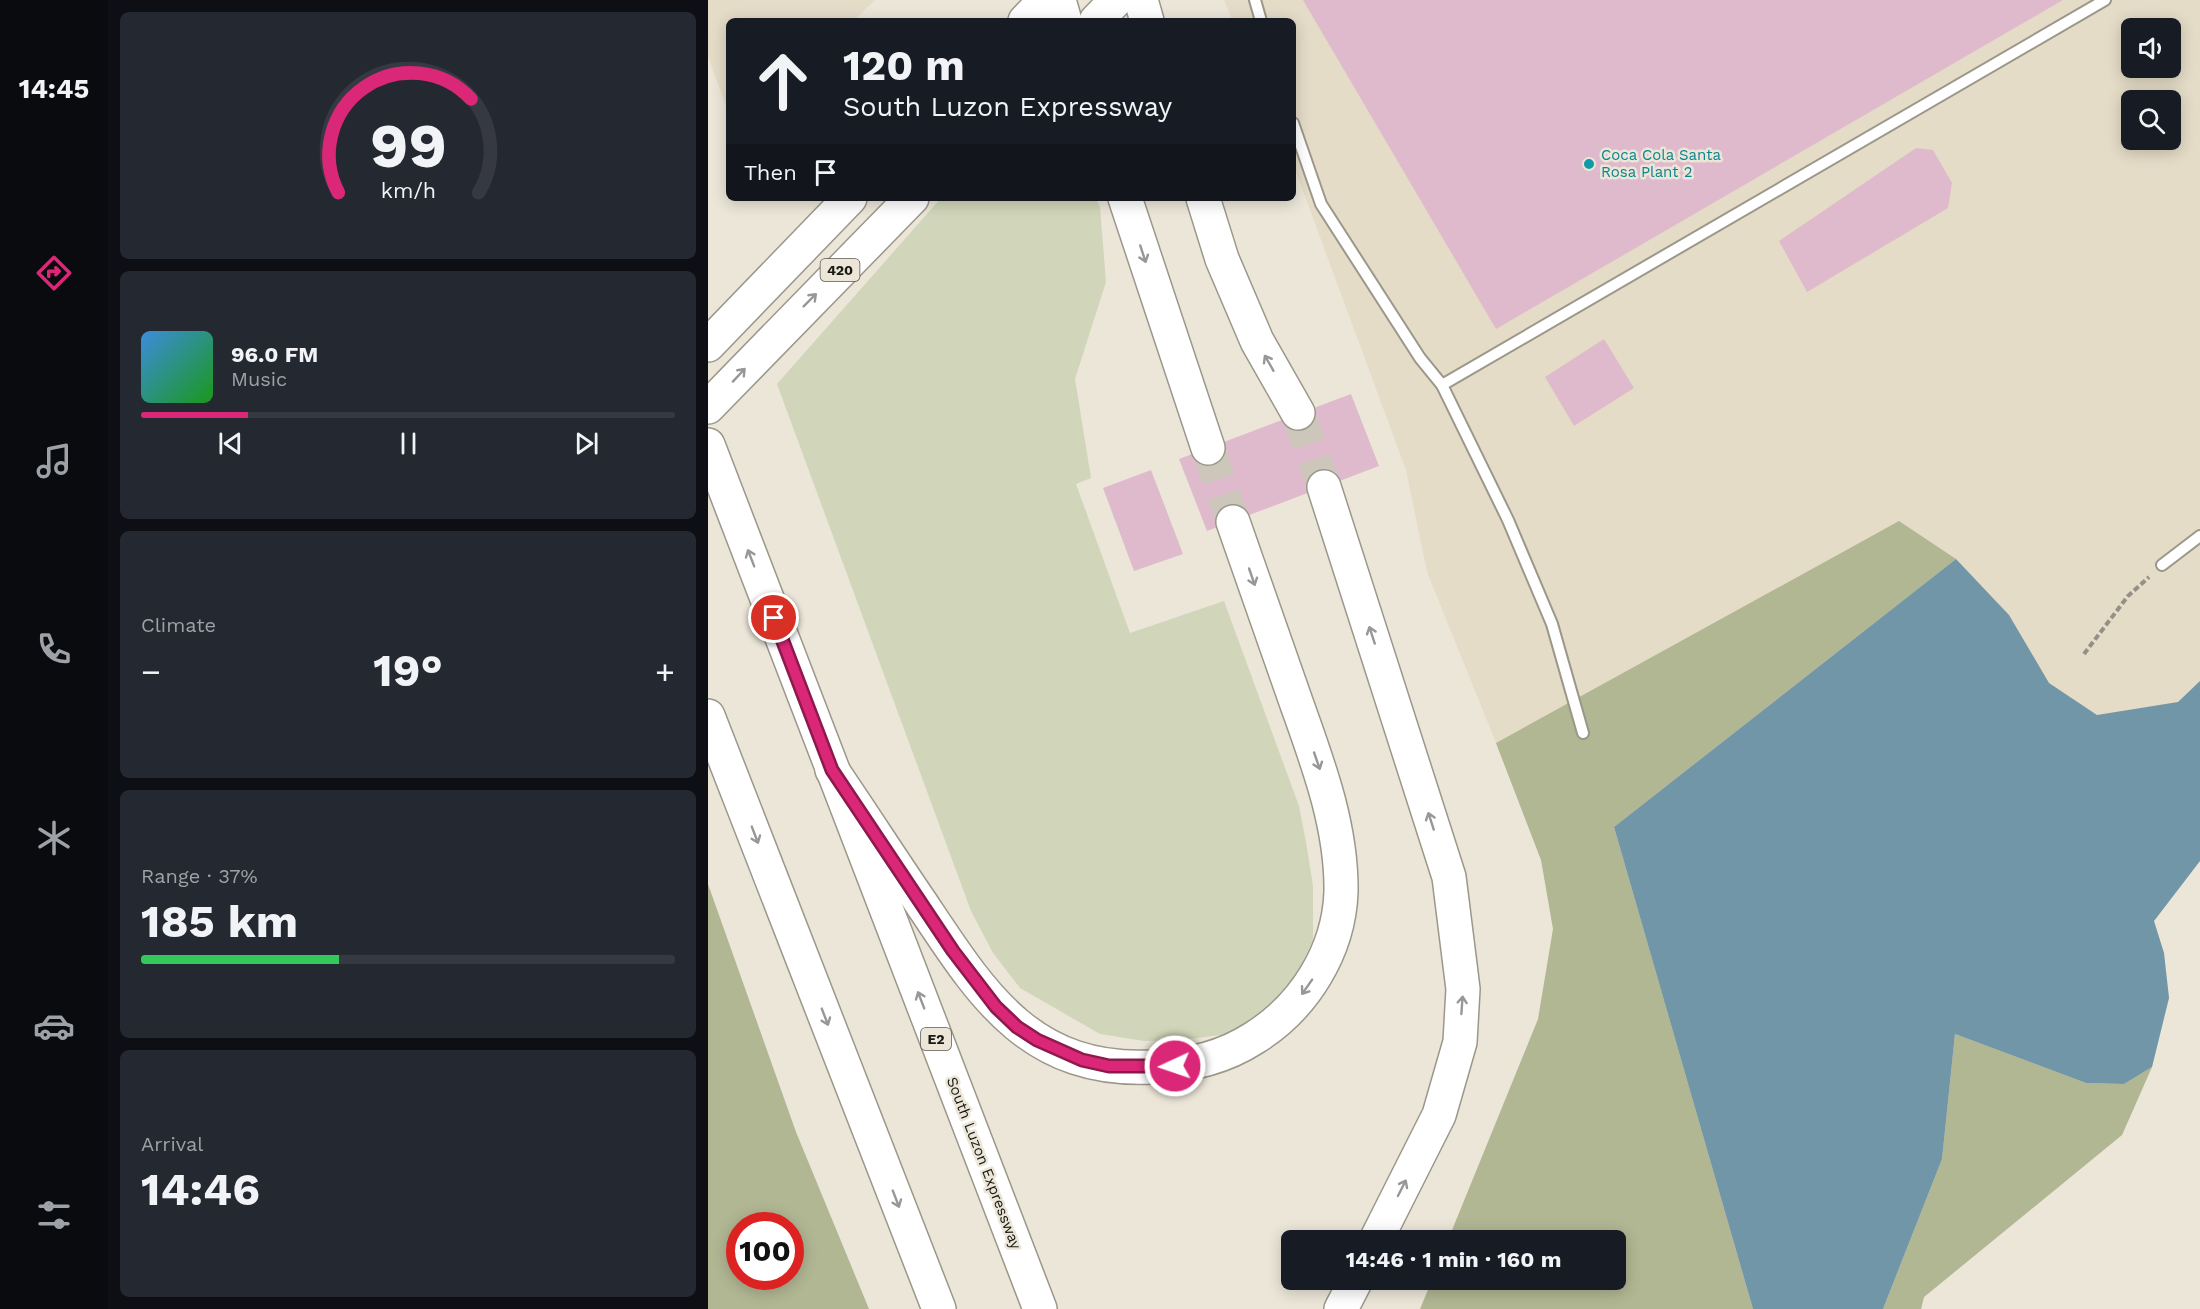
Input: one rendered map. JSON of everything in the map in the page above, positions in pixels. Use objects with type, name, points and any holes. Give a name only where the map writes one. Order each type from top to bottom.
[{"type":"main road","points":[[1027,18],[1045,0]]},
{"type":"main road","points":[[1059,0],[1064,18]]},
{"type":"main road","points":[[1099,18],[1116,0]]},
{"type":"main road","points":[[1141,0],[1146,18]]},
{"type":"main road","name":"420","points":[[708,345],[847,201]]},
{"type":"main road","name":"420","points":[[708,407],[909,201]]},
{"type":"main road","points":[[1126,201],[1208,448]]},
{"type":"main road","points":[[1204,201],[1222,259],[1257,341],[1298,414]]},
{"type":"main road","name":"South Luzon Expressway","points":[[708,445],[1040,1309]]},
{"type":"main road","points":[[1324,487],[1449,877],[1463,989],[1460,1042],[1439,1115],[1381,1230]]},
{"type":"main road","points":[[832,770],[953,951],[996,1007],[1017,1027],[1059,1052],[1109,1066],[1175,1066],[1207,1060],[1239,1048],[1269,1029],[1309,986],[1334,935],[1341,893],[1340,860],[1323,780],[1233,522]]},
{"type":"main road","points":[[708,716],[939,1309]]},
{"type":"main road","points":[[708,731],[734,781]]},
{"type":"main road","points":[[1341,1309],[1351,1290]]},
{"type":"lane","points":[[1256,0],[1260,18]]},
{"type":"lane","points":[[1442,385],[2104,0]]},
{"type":"lane","points":[[1296,132],[1321,204],[1420,358],[1442,385],[1508,520],[1552,624],[1583,733]]},
{"type":"lane","points":[[2162,565],[2200,536]]},
{"type":"path","points":[[2084,654],[2128,596],[2162,565]]},
{"type":"shaded area","points":[[708,0],[875,0],[856,18],[726,18],[726,107],[708,56]]},
{"type":"shaded area","points":[[1224,0],[2200,0],[2200,861],[2154,921],[2164,953],[2169,998],[2152,1067],[2122,1135],[1924,1297],[1921,1309],[1714,1309],[1496,743],[1427,572],[1406,470],[1296,172],[1296,18],[1232,18]]},
{"type":"green space","points":[[938,201],[1097,201],[1100,207],[1106,282],[1075,379],[1091,478],[1076,484],[1130,633],[1224,601],[1299,806],[1313,886],[1313,940],[1292,985],[1259,1014],[1227,1034],[1183,1040],[1144,1041],[1100,1034],[1020,988],[993,953],[971,911],[777,384]]},
{"type":"green space","points":[[1899,521],[1956,559],[1614,827],[1753,1309],[1420,1309],[1428,1290],[1626,1290],[1626,1230],[1452,1230],[1538,1019],[1553,929],[1541,860],[1496,743]]},
{"type":"green space","points":[[708,884],[796,1132],[869,1309],[708,1309]]},
{"type":"green space","points":[[1955,1034],[2086,1083],[2124,1084],[2152,1067],[2122,1135],[1924,1297],[1921,1309],[1883,1309],[1942,1159]]},
{"type":"water","points":[[1956,559],[2009,615],[2049,683],[2097,715],[2178,702],[2200,681],[2200,861],[2154,921],[2164,953],[2169,998],[2152,1067],[2124,1084],[2086,1083],[1955,1034],[1942,1159],[1883,1309],[1753,1309],[1614,827]]},
{"type":"building","name":"Coca Cola Santa Rosa Plant 2","points":[[1303,0],[2063,0],[1496,329]]},
{"type":"building","points":[[1916,148],[1933,150],[1952,183],[1948,208],[1807,292],[1779,241]]},
{"type":"building","points":[[1604,339],[1634,388],[1574,426],[1545,377]]},
{"type":"building","points":[[1351,394],[1379,466],[1207,531],[1179,459]]},
{"type":"building","points":[[1151,470],[1183,554],[1134,571],[1103,488]]},
{"type":"tunnel","points":[[1298,413],[1324,487]]},
{"type":"tunnel","points":[[1208,448],[1233,522]]},
{"type":"place","name":"Coca Cola Santa Rosa Plant 2","points":[[1589,164]]},
{"type":"route","points":[[774,618],[832,770],[953,951],[996,1007],[1017,1027],[1037,1040],[1059,1052],[1082,1060],[1109,1066],[1142,1068],[1175,1066]]}]
